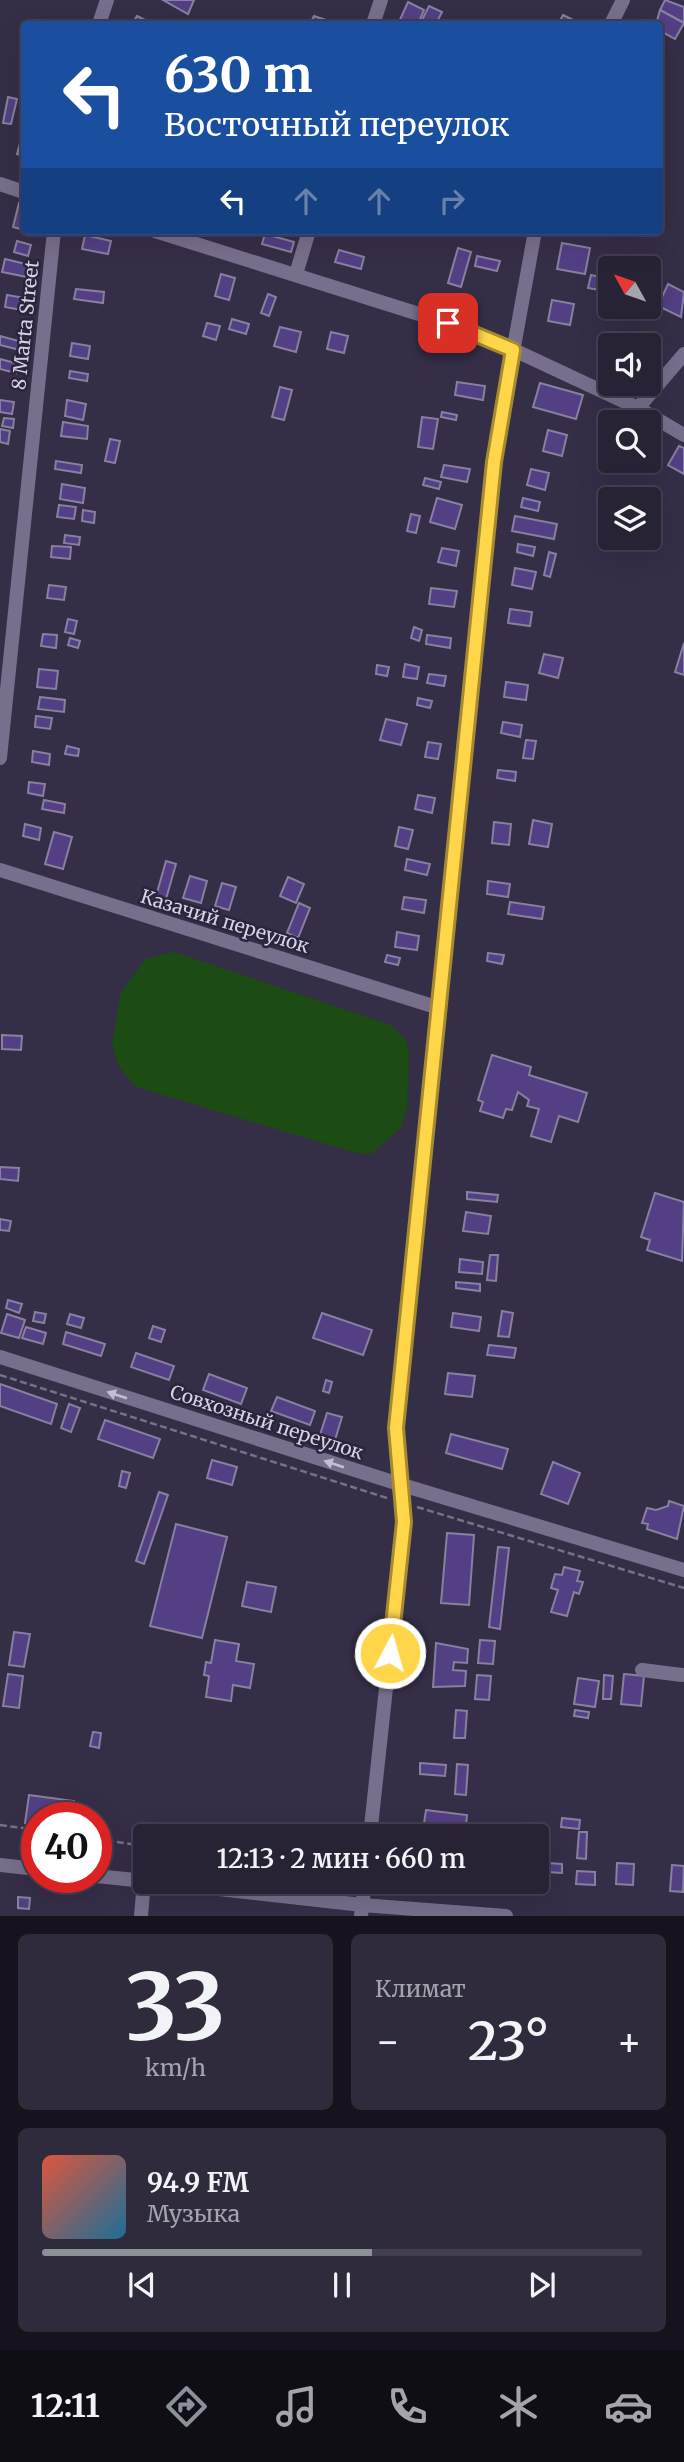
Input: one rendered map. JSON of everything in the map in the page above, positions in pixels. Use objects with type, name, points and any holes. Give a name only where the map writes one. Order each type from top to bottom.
[{"type":"street","points":[[100,21],[107,0]]},
{"type":"street","points":[[374,21],[381,0]]},
{"type":"street","points":[[613,21],[624,0]]},
{"type":"street","points":[[0,184],[21,191]]},
{"type":"street","name":"8 Marta Street","points":[[0,758],[54,235]]},
{"type":"street","points":[[168,235],[473,331],[638,408],[684,435]]},
{"type":"street","points":[[296,274],[308,235]]},
{"type":"street","points":[[371,1824],[404,1522],[396,1428],[494,462],[534,235]]},
{"type":"street","points":[[638,408],[684,354]]},
{"type":"street","name":"Казачий переулок","points":[[0,870],[439,1008]]},
{"type":"street","name":"Совхозный переулок","points":[[0,1357],[399,1485],[684,1570]]},
{"type":"street","points":[[642,1670],[683,1673]]},
{"type":"street","points":[[0,1865],[21,1867]]},
{"type":"street","points":[[112,1877],[133,1879]]},
{"type":"street","points":[[141,1916],[144,1894]]},
{"type":"street","points":[[240,1894],[362,1911],[506,1916]]},
{"type":"path","points":[[0,1375],[402,1503],[684,1588]]},
{"type":"path","points":[[0,1825],[21,1828]]},
{"type":"path","points":[[112,1841],[133,1844]]},
{"type":"green space","points":[[174,952],[391,1025],[404,1037],[409,1051],[407,1109],[401,1128],[371,1154],[356,1153],[136,1087],[119,1067],[112,1045],[120,995],[145,959]]},
{"type":"building","points":[[163,0],[194,0],[188,14]]},
{"type":"building","points":[[665,0],[684,7],[684,23],[660,10]]},
{"type":"building","points":[[408,2],[424,10],[419,21],[399,21]]},
{"type":"building","points":[[429,6],[442,12],[438,21],[422,21]]},
{"type":"building","points":[[660,10],[684,23],[675,39],[663,33],[663,21],[657,21]]},
{"type":"building","points":[[563,15],[575,21],[560,21]]},
{"type":"building","points":[[137,16],[147,21],[134,21]]},
{"type":"building","points":[[314,16],[329,21],[312,21]]},
{"type":"building","points":[[8,97],[17,99],[11,124],[3,123]]},
{"type":"building","points":[[19,203],[21,203],[21,229],[13,227]]},
{"type":"building","points":[[85,235],[111,241],[108,254],[82,249]]},
{"type":"building","points":[[265,235],[294,242],[291,252],[262,244]]},
{"type":"building","points":[[17,241],[31,245],[28,256],[14,252]]},
{"type":"building","points":[[562,243],[590,248],[585,274],[557,269]]},
{"type":"building","points":[[458,248],[471,252],[461,287],[448,283]]},
{"type":"building","points":[[339,250],[364,257],[361,269],[335,262]]},
{"type":"building","points":[[477,256],[500,261],[497,271],[475,266]]},
{"type":"building","points":[[5,259],[30,265],[27,277],[2,272]]},
{"type":"building","points":[[221,274],[235,278],[229,300],[215,296]]},
{"type":"building","points":[[591,275],[598,276],[598,290],[588,288]]},
{"type":"building","points":[[668,284],[684,292],[681,317],[662,308],[662,297]]},
{"type":"building","points":[[76,289],[104,292],[103,303],[74,299]]},
{"type":"building","points":[[268,294],[276,297],[269,316],[261,313]]},
{"type":"building","points":[[7,295],[25,298],[22,310],[5,307]]},
{"type":"building","points":[[552,300],[574,304],[570,325],[548,321]]},
{"type":"building","points":[[232,319],[249,324],[246,334],[229,329]]},
{"type":"building","points":[[207,323],[220,326],[216,340],[203,336]]},
{"type":"building","points":[[280,327],[301,332],[296,352],[274,346]]},
{"type":"building","points":[[331,332],[348,336],[344,353],[327,349]]},
{"type":"building","points":[[0,336],[22,342],[20,350],[0,345]]},
{"type":"building","points":[[72,343],[90,346],[88,359],[70,356]]},
{"type":"building","points":[[0,359],[19,364],[16,373],[0,369]]},
{"type":"building","points":[[70,371],[88,374],[87,381],[69,378]]},
{"type":"building","points":[[457,382],[485,386],[483,400],[455,395]]},
{"type":"building","points":[[540,383],[583,395],[576,419],[533,407]]},
{"type":"building","points":[[280,387],[292,390],[284,420],[272,417]]},
{"type":"building","points":[[0,400],[14,402],[12,414],[0,412]]},
{"type":"building","points":[[67,400],[86,404],[83,420],[65,416]]},
{"type":"building","points":[[442,412],[457,415],[456,420],[441,417]]},
{"type":"building","points":[[422,417],[438,419],[433,449],[418,447]]},
{"type":"building","points":[[4,418],[14,419],[13,428],[2,426]]},
{"type":"building","points":[[63,422],[88,426],[87,439],[61,436]]},
{"type":"building","points":[[0,429],[10,431],[8,444],[0,442]]},
{"type":"building","points":[[548,430],[567,435],[562,456],[543,451]]},
{"type":"building","points":[[110,439],[120,441],[115,463],[105,461]]},
{"type":"building","points":[[679,446],[684,448],[684,474],[668,465]]},
{"type":"building","points":[[56,461],[82,465],[81,473],[55,469]]},
{"type":"building","points":[[444,465],[470,469],[467,482],[441,477]]},
{"type":"building","points":[[531,469],[549,473],[545,490],[527,485]]},
{"type":"building","points":[[425,478],[441,482],[439,489],[423,485]]},
{"type":"building","points":[[62,484],[85,488],[83,503],[60,499]]},
{"type":"building","points":[[437,498],[462,505],[455,529],[430,522]]},
{"type":"building","points":[[523,498],[540,502],[538,511],[521,507]]},
{"type":"building","points":[[59,505],[76,507],[74,519],[57,517]]},
{"type":"building","points":[[83,510],[95,512],[94,523],[82,521]]},
{"type":"building","points":[[411,514],[420,516],[416,533],[407,531]]},
{"type":"building","points":[[515,516],[557,524],[554,539],[512,531]]},
{"type":"building","points":[[65,535],[80,537],[79,545],[64,543]]},
{"type":"building","points":[[518,544],[535,547],[533,556],[517,552]]},
{"type":"building","points":[[52,546],[71,547],[70,559],[51,557]]},
{"type":"building","points":[[442,548],[459,551],[456,566],[438,562]]},
{"type":"building","points":[[549,552],[556,554],[550,577],[544,575]]},
{"type":"building","points":[[515,568],[536,572],[532,589],[512,585]]},
{"type":"building","points":[[49,585],[66,587],[64,600],[47,598]]},
{"type":"building","points":[[431,588],[457,591],[454,607],[429,604]]},
{"type":"building","points":[[510,609],[532,612],[530,626],[508,623]]},
{"type":"building","points":[[68,619],[77,621],[74,634],[65,632]]},
{"type":"building","points":[[414,627],[422,630],[419,641],[411,638]]},
{"type":"building","points":[[43,634],[57,635],[56,648],[41,646]]},
{"type":"building","points":[[427,635],[451,638],[450,648],[426,644]]},
{"type":"building","points":[[70,638],[80,641],[78,648],[68,645]]},
{"type":"building","points":[[684,643],[684,675],[675,672]]},
{"type":"building","points":[[544,654],[563,658],[558,678],[539,673]]},
{"type":"building","points":[[405,664],[419,667],[417,679],[403,677]]},
{"type":"building","points":[[377,665],[389,667],[387,676],[376,674]]},
{"type":"building","points":[[39,669],[58,671],[56,689],[37,687]]},
{"type":"building","points":[[429,674],[446,676],[444,686],[427,683]]},
{"type":"building","points":[[506,682],[528,685],[526,700],[504,697]]},
{"type":"building","points":[[40,697],[65,700],[64,712],[38,709]]},
{"type":"building","points":[[418,698],[432,701],[430,708],[417,705]]},
{"type":"building","points":[[36,716],[52,718],[50,729],[35,727]]},
{"type":"building","points":[[386,719],[407,724],[401,745],[380,740]]},
{"type":"building","points":[[503,722],[522,725],[520,737],[501,733]]},
{"type":"building","points":[[526,740],[536,741],[533,759],[523,758]]},
{"type":"building","points":[[428,742],[441,744],[438,759],[425,757]]},
{"type":"building","points":[[67,746],[79,749],[78,756],[65,754]]},
{"type":"building","points":[[33,751],[50,754],[49,765],[32,762]]},
{"type":"building","points":[[498,770],[516,772],[515,781],[497,778]]},
{"type":"building","points":[[29,782],[45,784],[43,796],[28,793]]},
{"type":"building","points":[[418,795],[435,798],[432,813],[415,809]]},
{"type":"building","points":[[44,800],[65,804],[64,813],[42,809]]},
{"type":"building","points":[[533,820],[552,824],[548,847],[529,844]]},
{"type":"building","points":[[494,822],[511,824],[509,845],[492,843]]},
{"type":"building","points":[[25,824],[41,828],[39,840],[23,836]]},
{"type":"building","points":[[399,827],[413,830],[408,849],[395,846]]},
{"type":"building","points":[[54,832],[72,837],[63,869],[45,864]]},
{"type":"building","points":[[407,859],[430,864],[427,875],[405,870]]},
{"type":"building","points":[[166,861],[176,864],[166,899],[156,896]]},
{"type":"building","points":[[190,876],[207,881],[201,903],[183,898]]},
{"type":"building","points":[[288,877],[304,884],[296,903],[280,896]]},
{"type":"building","points":[[488,881],[510,884],[508,897],[487,894]]},
{"type":"building","points":[[222,883],[236,887],[229,910],[215,906]]},
{"type":"building","points":[[404,897],[426,900],[424,913],[402,909]]},
{"type":"building","points":[[510,902],[544,907],[542,919],[508,914]]},
{"type":"building","points":[[299,903],[310,908],[298,938],[287,933]]},
{"type":"building","points":[[397,932],[419,936],[417,950],[395,947]]},
{"type":"building","points":[[488,953],[504,955],[502,964],[487,961]]},
{"type":"building","points":[[387,955],[400,958],[398,965],[385,962]]},
{"type":"building","points":[[2,1035],[22,1036],[21,1050],[2,1049]]},
{"type":"building","points":[[492,1055],[531,1067],[529,1075],[587,1093],[578,1122],[559,1116],[551,1142],[531,1136],[539,1109],[527,1106],[529,1100],[518,1092],[512,1110],[506,1109],[503,1118],[480,1111],[483,1102],[478,1100]]},
{"type":"building","points":[[0,1167],[19,1168],[18,1181],[0,1179]]},
{"type":"building","points":[[467,1192],[498,1195],[497,1202],[467,1199]]},
{"type":"building","points":[[655,1193],[684,1202],[682,1261],[647,1250],[650,1240],[641,1237]]},
{"type":"building","points":[[466,1212],[491,1216],[488,1234],[463,1231]]},
{"type":"building","points":[[0,1219],[11,1221],[9,1231],[0,1230]]},
{"type":"building","points":[[490,1255],[498,1255],[496,1281],[487,1280]]},
{"type":"building","points":[[460,1259],[483,1262],[482,1274],[459,1272]]},
{"type":"building","points":[[456,1282],[480,1284],[480,1291],[456,1288]]},
{"type":"building","points":[[8,1300],[22,1304],[19,1313],[6,1308]]},
{"type":"building","points":[[502,1311],[513,1313],[509,1337],[498,1336]]},
{"type":"building","points":[[35,1312],[46,1314],[44,1323],[33,1321]]},
{"type":"building","points":[[322,1313],[372,1330],[363,1355],[313,1338]]},
{"type":"building","points":[[453,1313],[481,1317],[479,1331],[451,1327]]},
{"type":"building","points":[[7,1314],[25,1320],[19,1338],[1,1333]]},
{"type":"building","points":[[70,1314],[84,1318],[81,1328],[67,1324]]},
{"type":"building","points":[[153,1326],[165,1330],[161,1342],[149,1338]]},
{"type":"building","points":[[26,1327],[46,1333],[43,1344],[22,1338]]},
{"type":"building","points":[[66,1332],[105,1344],[101,1356],[63,1344]]},
{"type":"building","points":[[489,1345],[516,1348],[514,1358],[487,1355]]},
{"type":"building","points":[[136,1353],[174,1366],[169,1380],[131,1367]]},
{"type":"building","points":[[448,1373],[475,1376],[472,1397],[445,1394]]},
{"type":"building","points":[[209,1374],[247,1388],[241,1404],[203,1390]]},
{"type":"building","points":[[326,1380],[332,1382],[329,1393],[323,1391]]},
{"type":"building","points":[[0,1384],[57,1404],[51,1424],[0,1406]]},
{"type":"building","points":[[277,1397],[315,1411],[310,1425],[271,1411]]},
{"type":"building","points":[[69,1404],[80,1408],[71,1432],[61,1428]]},
{"type":"building","points":[[327,1413],[342,1417],[335,1440],[320,1435]]},
{"type":"building","points":[[105,1420],[160,1439],[153,1458],[98,1439]]},
{"type":"building","points":[[451,1434],[508,1449],[502,1469],[446,1453]]},
{"type":"building","points":[[212,1460],[237,1467],[232,1485],[207,1478]]},
{"type":"building","points":[[553,1462],[580,1473],[568,1504],[541,1494]]},
{"type":"building","points":[[122,1471],[130,1473],[126,1488],[119,1486]]},
{"type":"building","points":[[159,1492],[168,1495],[144,1564],[136,1561]]},
{"type":"building","points":[[669,1501],[684,1506],[677,1539],[647,1529],[648,1524],[642,1523],[647,1508],[656,1510],[668,1506]]},
{"type":"building","points":[[176,1524],[227,1537],[202,1638],[150,1626]]},
{"type":"building","points":[[447,1533],[474,1535],[469,1605],[441,1603]]},
{"type":"building","points":[[498,1547],[509,1548],[500,1629],[489,1627]]},
{"type":"building","points":[[564,1567],[580,1571],[577,1581],[583,1582],[579,1594],[574,1592],[567,1616],[551,1612],[558,1590],[551,1588],[555,1574],[562,1575]]},
{"type":"building","points":[[247,1582],[276,1587],[271,1612],[242,1606]]},
{"type":"building","points":[[14,1632],[30,1634],[24,1667],[9,1665]]},
{"type":"building","points":[[215,1640],[239,1644],[236,1661],[254,1664],[250,1688],[233,1685],[231,1701],[206,1697],[209,1676],[204,1675],[206,1662],[211,1663]]},
{"type":"building","points":[[480,1640],[495,1641],[493,1664],[478,1663]]},
{"type":"building","points":[[436,1643],[468,1649],[467,1663],[454,1662],[453,1670],[466,1671],[465,1686],[433,1687]]},
{"type":"building","points":[[8,1674],[23,1676],[19,1708],[3,1706]]},
{"type":"building","points":[[624,1674],[644,1676],[641,1706],[621,1704]]},
{"type":"building","points":[[477,1675],[491,1676],[489,1700],[475,1699]]},
{"type":"building","points":[[604,1675],[613,1676],[611,1699],[603,1699]]},
{"type":"building","points":[[578,1678],[599,1681],[595,1707],[574,1704]]},
{"type":"building","points":[[456,1710],[467,1711],[465,1738],[454,1738]]},
{"type":"building","points":[[575,1710],[589,1712],[588,1718],[574,1716]]},
{"type":"building","points":[[93,1732],[101,1733],[99,1748],[90,1746]]},
{"type":"building","points":[[420,1763],[446,1765],[445,1776],[420,1774]]},
{"type":"building","points":[[457,1764],[468,1765],[466,1795],[455,1794]]},
{"type":"building","points":[[29,1795],[74,1801],[74,1802],[28,1802]]},
{"type":"building","points":[[426,1810],[467,1815],[466,1824],[424,1824]]},
{"type":"building","points":[[562,1818],[580,1820],[579,1829],[561,1827]]},
{"type":"building","points":[[579,1832],[587,1832],[586,1859],[577,1858]]},
{"type":"building","points":[[549,1863],[562,1864],[562,1873],[549,1872]]},
{"type":"building","points":[[617,1863],[634,1864],[633,1885],[616,1884]]},
{"type":"building","points":[[672,1865],[684,1866],[683,1892],[670,1891]]},
{"type":"building","points":[[577,1871],[595,1872],[595,1885],[576,1884]]},
{"type":"building","points":[[18,1897],[30,1898],[29,1909],[18,1908]]},
{"type":"route","points":[[390,1653],[404,1522],[396,1428],[494,462],[513,350],[473,331],[448,323]]}]
